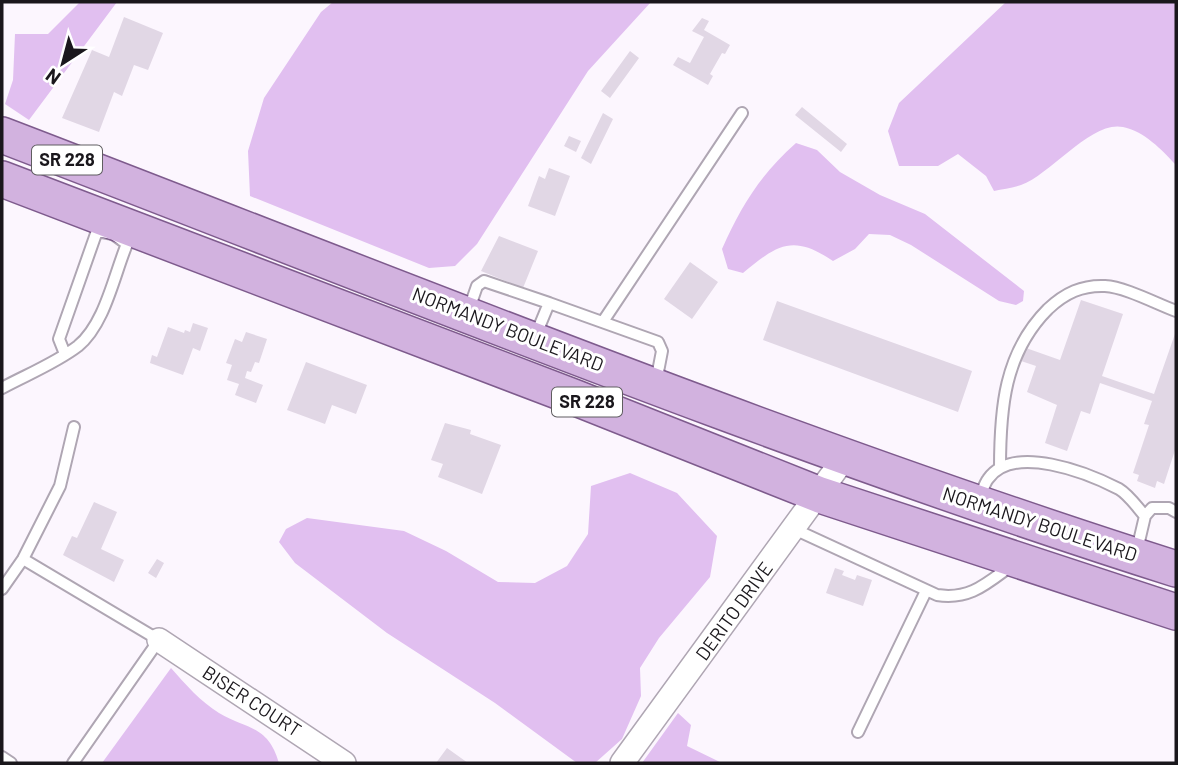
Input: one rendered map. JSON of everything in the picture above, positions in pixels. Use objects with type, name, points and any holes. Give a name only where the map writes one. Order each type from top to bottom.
[{"type":"main road","name":"NORMANDY BOULEVARD","points":[[2,135],[845,457],[977,504],[1176,569]]},
{"type":"main road","name":"NORMANDY BOULEVARD","points":[[2,179],[116,229],[483,363],[820,495],[1176,612]]},
{"type":"main road","points":[[116,229],[132,185]]},
{"type":"main road","points":[[481,319],[483,363]]},
{"type":"street","name":"DERITO DRIVE","points":[[622,763],[820,495],[845,457]]},
{"type":"street","name":"BISER COURT","points":[[159,640],[344,763]]},
{"type":"lane","points":[[604,320],[742,113]]},
{"type":"lane","points":[[2,388],[65,354],[80,344],[97,320],[127,244],[116,229],[97,231],[59,339],[65,354]]},
{"type":"lane","points":[[481,319],[477,286],[484,281],[604,320],[658,342],[662,351],[655,385]]},
{"type":"lane","points":[[1000,468],[1000,438],[1013,358],[1026,333],[1063,296],[1082,288],[1108,286],[1176,311]]},
{"type":"lane","points":[[534,339],[549,303]]},
{"type":"lane","points":[[2,589],[23,559],[60,486],[74,427]]},
{"type":"lane","points":[[977,504],[988,478],[1000,468],[1034,461],[1056,466],[1121,490],[1145,516]]},
{"type":"lane","points":[[1135,556],[1145,516],[1158,506],[1176,512]]},
{"type":"lane","points":[[794,529],[926,591],[954,598],[974,594],[1017,561]]},
{"type":"lane","points":[[23,559],[159,640],[73,763]]},
{"type":"lane","points":[[858,732],[926,591]]},
{"type":"lane","points":[[2,757],[11,763]]},
{"type":"shaded area","points":[[80,2],[117,2],[29,120],[5,104],[13,80],[15,34],[48,34]]},
{"type":"shaded area","points":[[333,2],[651,2],[588,71],[477,244],[455,266],[429,268],[250,196],[248,151],[264,98],[321,12]]},
{"type":"shaded area","points":[[1006,2],[1176,2],[1176,165],[1145,137],[1131,129],[1111,127],[1085,139],[1033,179],[1018,186],[994,191],[986,176],[958,154],[938,166],[899,166],[888,131],[899,103]]},
{"type":"shaded area","points":[[796,143],[817,150],[840,172],[880,195],[925,214],[1024,291],[1023,301],[1016,305],[999,301],[911,245],[890,235],[869,234],[855,249],[833,261],[807,247],[796,245],[776,249],[743,273],[728,269],[722,249],[737,219],[762,179]]},
{"type":"shaded area","points":[[630,473],[677,493],[717,536],[710,577],[659,638],[640,668],[641,696],[622,739],[595,763],[577,763],[495,703],[387,633],[295,563],[279,542],[286,529],[307,518],[404,531],[446,551],[498,582],[535,583],[567,566],[588,534],[591,486]]},
{"type":"shaded area","points":[[171,668],[212,709],[263,735],[279,763],[102,763]]},
{"type":"shaded area","points":[[678,713],[691,725],[687,746],[722,763],[642,763]]},
{"type":"building","points":[[124,17],[163,33],[148,70],[134,65],[122,96],[114,92],[99,132],[62,118],[92,50],[109,57]]},
{"type":"building","points":[[702,18],[709,21],[704,30],[730,45],[710,74],[713,76],[708,85],[673,65],[678,57],[690,63],[704,37],[692,31]]},
{"type":"building","points":[[630,51],[639,58],[610,98],[601,91]]},
{"type":"building","points":[[802,107],[847,144],[841,152],[795,115]]},
{"type":"building","points":[[603,113],[613,119],[591,164],[581,158]]},
{"type":"building","points":[[569,136],[581,141],[576,152],[564,146]]},
{"type":"building","points":[[549,168],[570,176],[555,216],[528,206],[539,176],[545,179]]},
{"type":"building","points":[[499,236],[538,251],[523,288],[481,271]]},
{"type":"building","points":[[690,262],[718,282],[692,319],[664,299]]},
{"type":"building","points":[[1081,300],[1123,314],[1102,376],[1154,394],[1176,331],[1176,447],[1164,484],[1157,481],[1155,488],[1137,481],[1139,475],[1133,473],[1149,425],[1144,424],[1152,401],[1100,383],[1090,414],[1081,411],[1067,451],[1045,443],[1057,405],[1027,392],[1036,366],[1021,361],[1026,348],[1060,360]]},
{"type":"building","points":[[777,301],[972,371],[958,412],[763,340]]},
{"type":"building","points":[[193,323],[208,328],[200,351],[193,348],[183,375],[150,363],[152,355],[157,357],[168,327],[184,333],[185,330],[190,332]]},
{"type":"building","points":[[246,332],[267,339],[259,363],[255,362],[245,378],[263,385],[256,403],[235,395],[239,384],[227,380],[232,365],[226,363],[235,339],[242,342]]},
{"type":"building","points":[[306,362],[367,385],[356,414],[332,405],[325,424],[287,410]]},
{"type":"building","points":[[445,423],[471,430],[470,434],[501,445],[482,494],[438,477],[443,464],[431,460]]},
{"type":"building","points":[[94,502],[117,512],[101,549],[124,560],[114,582],[63,555],[72,536],[77,538]]},
{"type":"building","points":[[157,559],[164,563],[156,578],[148,573]]},
{"type":"building","points":[[835,568],[844,571],[842,575],[855,580],[857,575],[872,580],[863,606],[826,593]]},
{"type":"building","points":[[447,748],[468,763],[436,763]]}]
